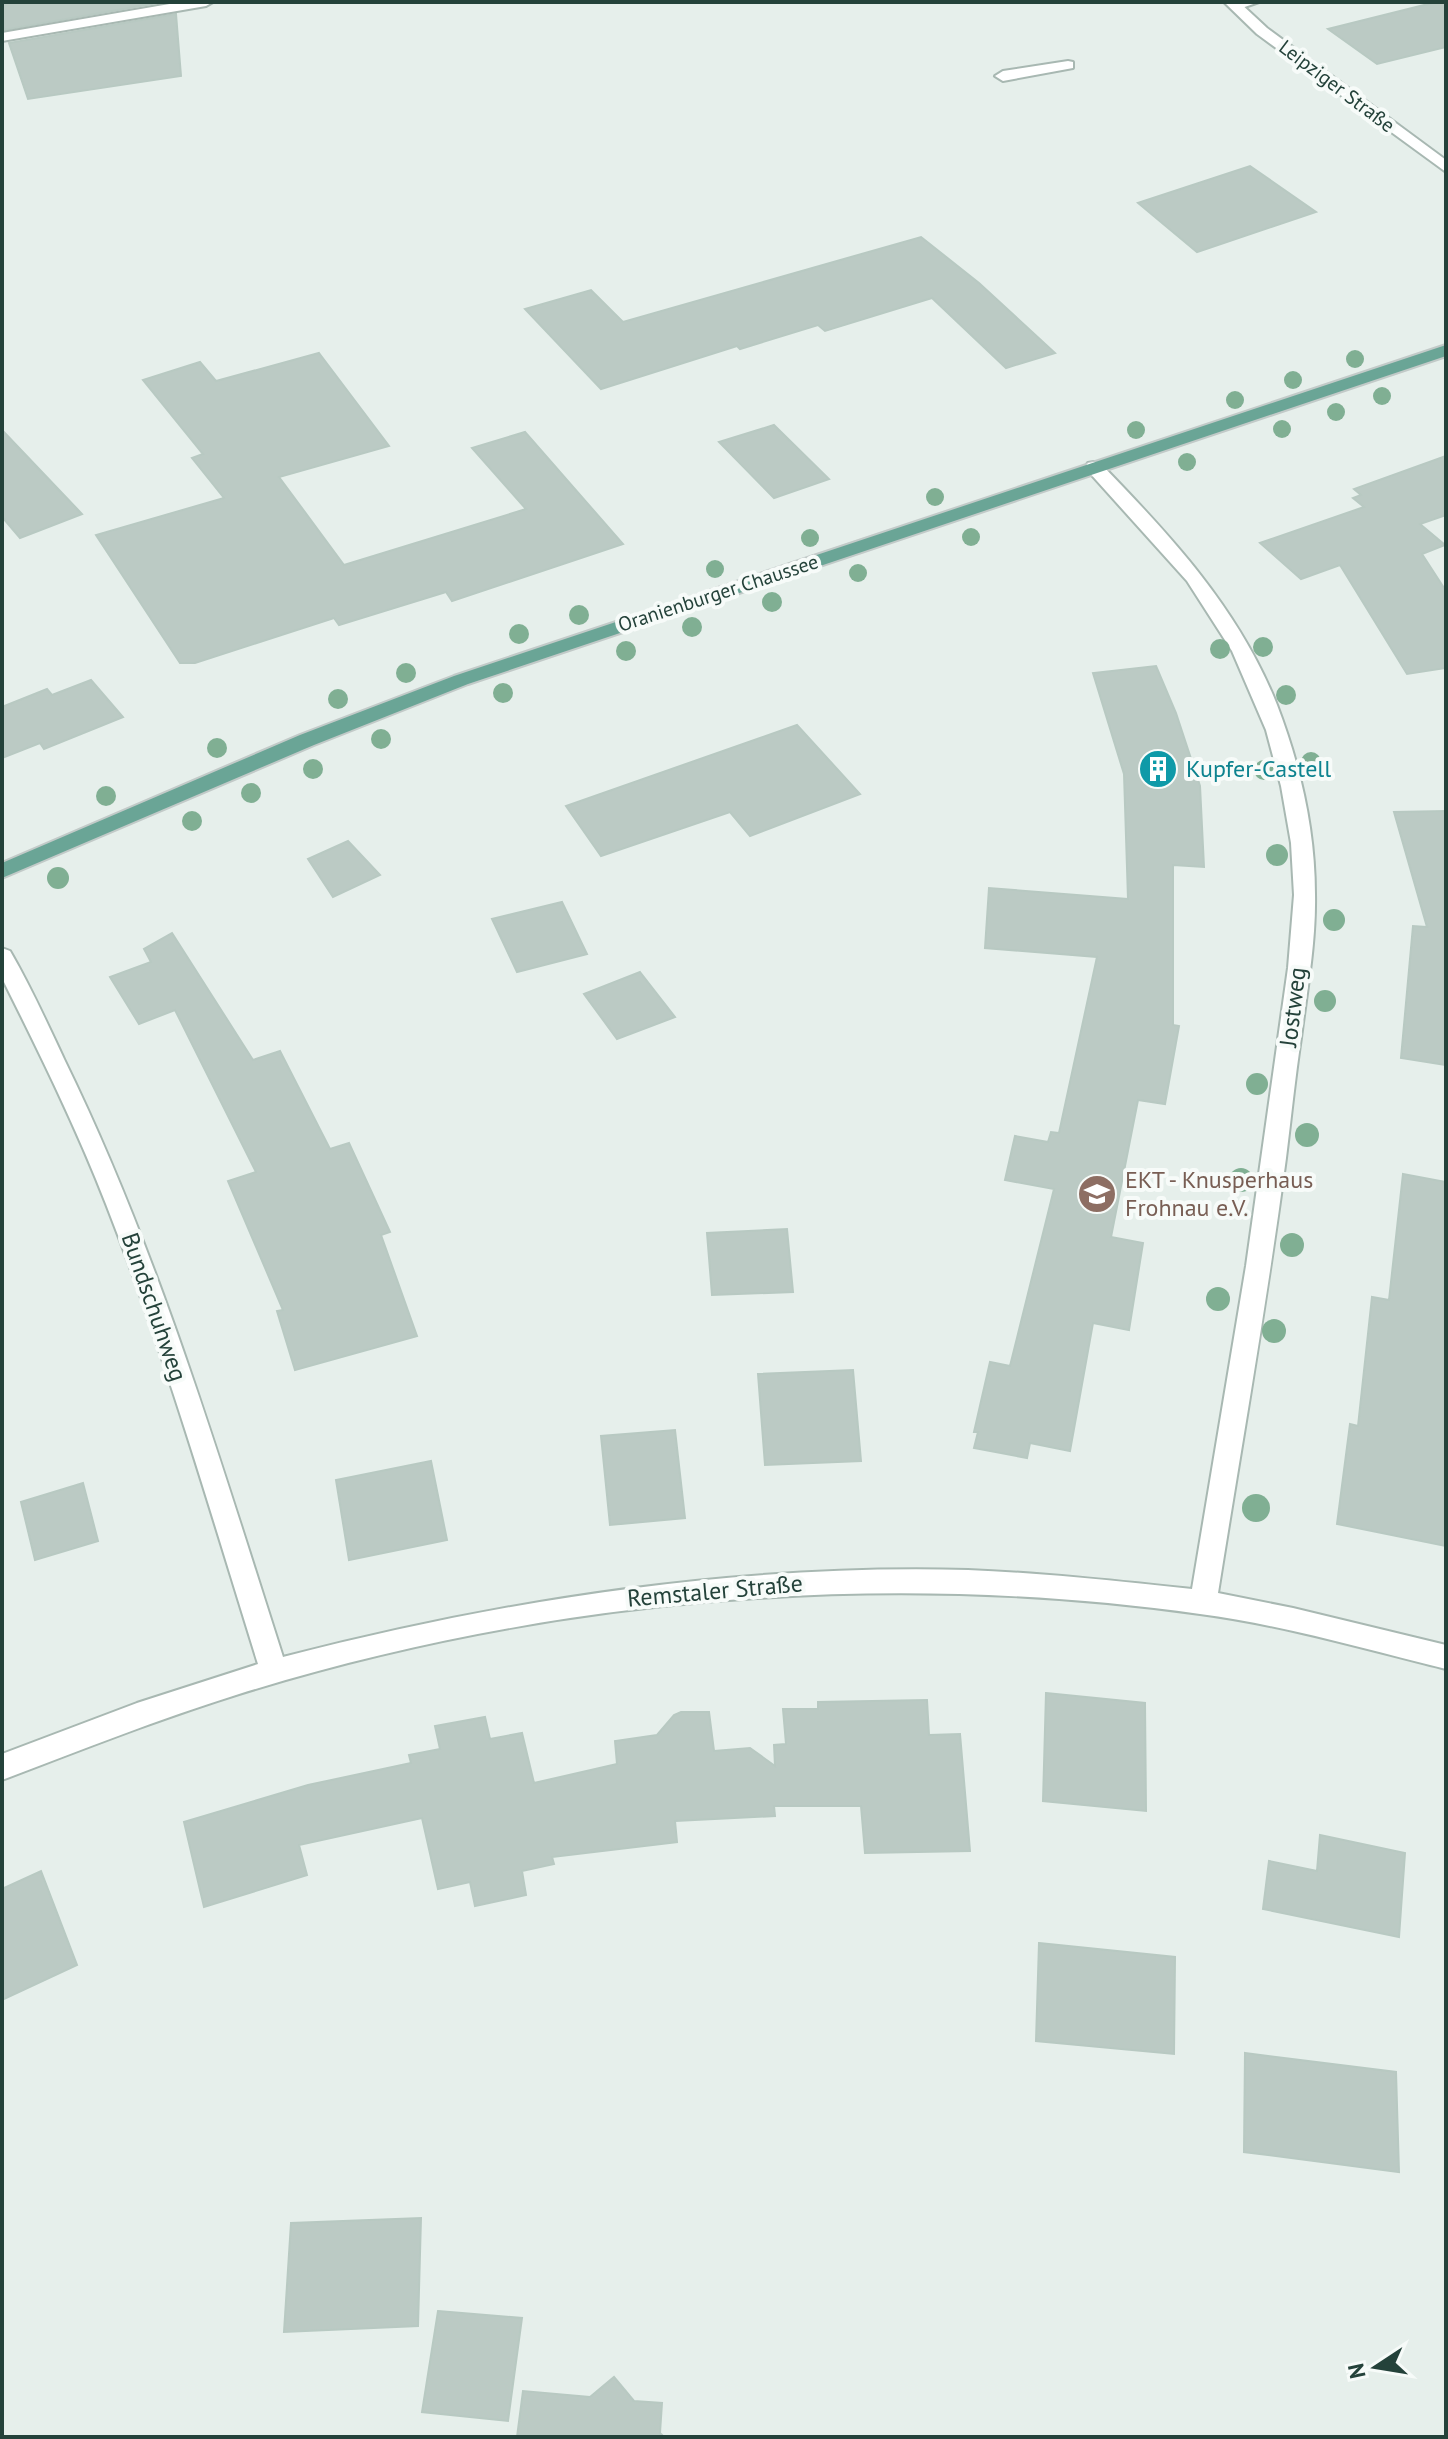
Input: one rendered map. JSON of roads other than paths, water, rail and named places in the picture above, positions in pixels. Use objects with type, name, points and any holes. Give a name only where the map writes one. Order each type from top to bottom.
[{"type":"main road","name":"Oranienburger Chaussee","points":[[2,871],[293,746],[439,688],[1446,350]]},
{"type":"street","points":[[2,37],[206,2]]},
{"type":"street","points":[[1234,4],[1252,2]]},
{"type":"street","name":"Leipziger Straße","points":[[1234,4],[1262,31],[1446,167]]},
{"type":"street","points":[[1003,76],[1068,65]]},
{"type":"street","name":"Jostweg","points":[[1094,467],[1190,572],[1242,650],[1282,753],[1300,827],[1304,871],[1303,931],[1279,1128],[1203,1602]]},
{"type":"street","name":"Bundschuhweg","points":[[2,956],[72,1095],[118,1203],[161,1320],[274,1671]]},
{"type":"street","name":"Remstaler Straße","points":[[2,1767],[141,1713],[274,1671],[448,1628],[627,1599],[806,1583],[996,1585],[1203,1602],[1446,1657]]},
{"type":"place","name":"Kupfer-Castell","points":[[1158,769]]},
{"type":"place","name":"EKT - Knusperhaus Frohnau e.V.","points":[[1097,1194]]}]
